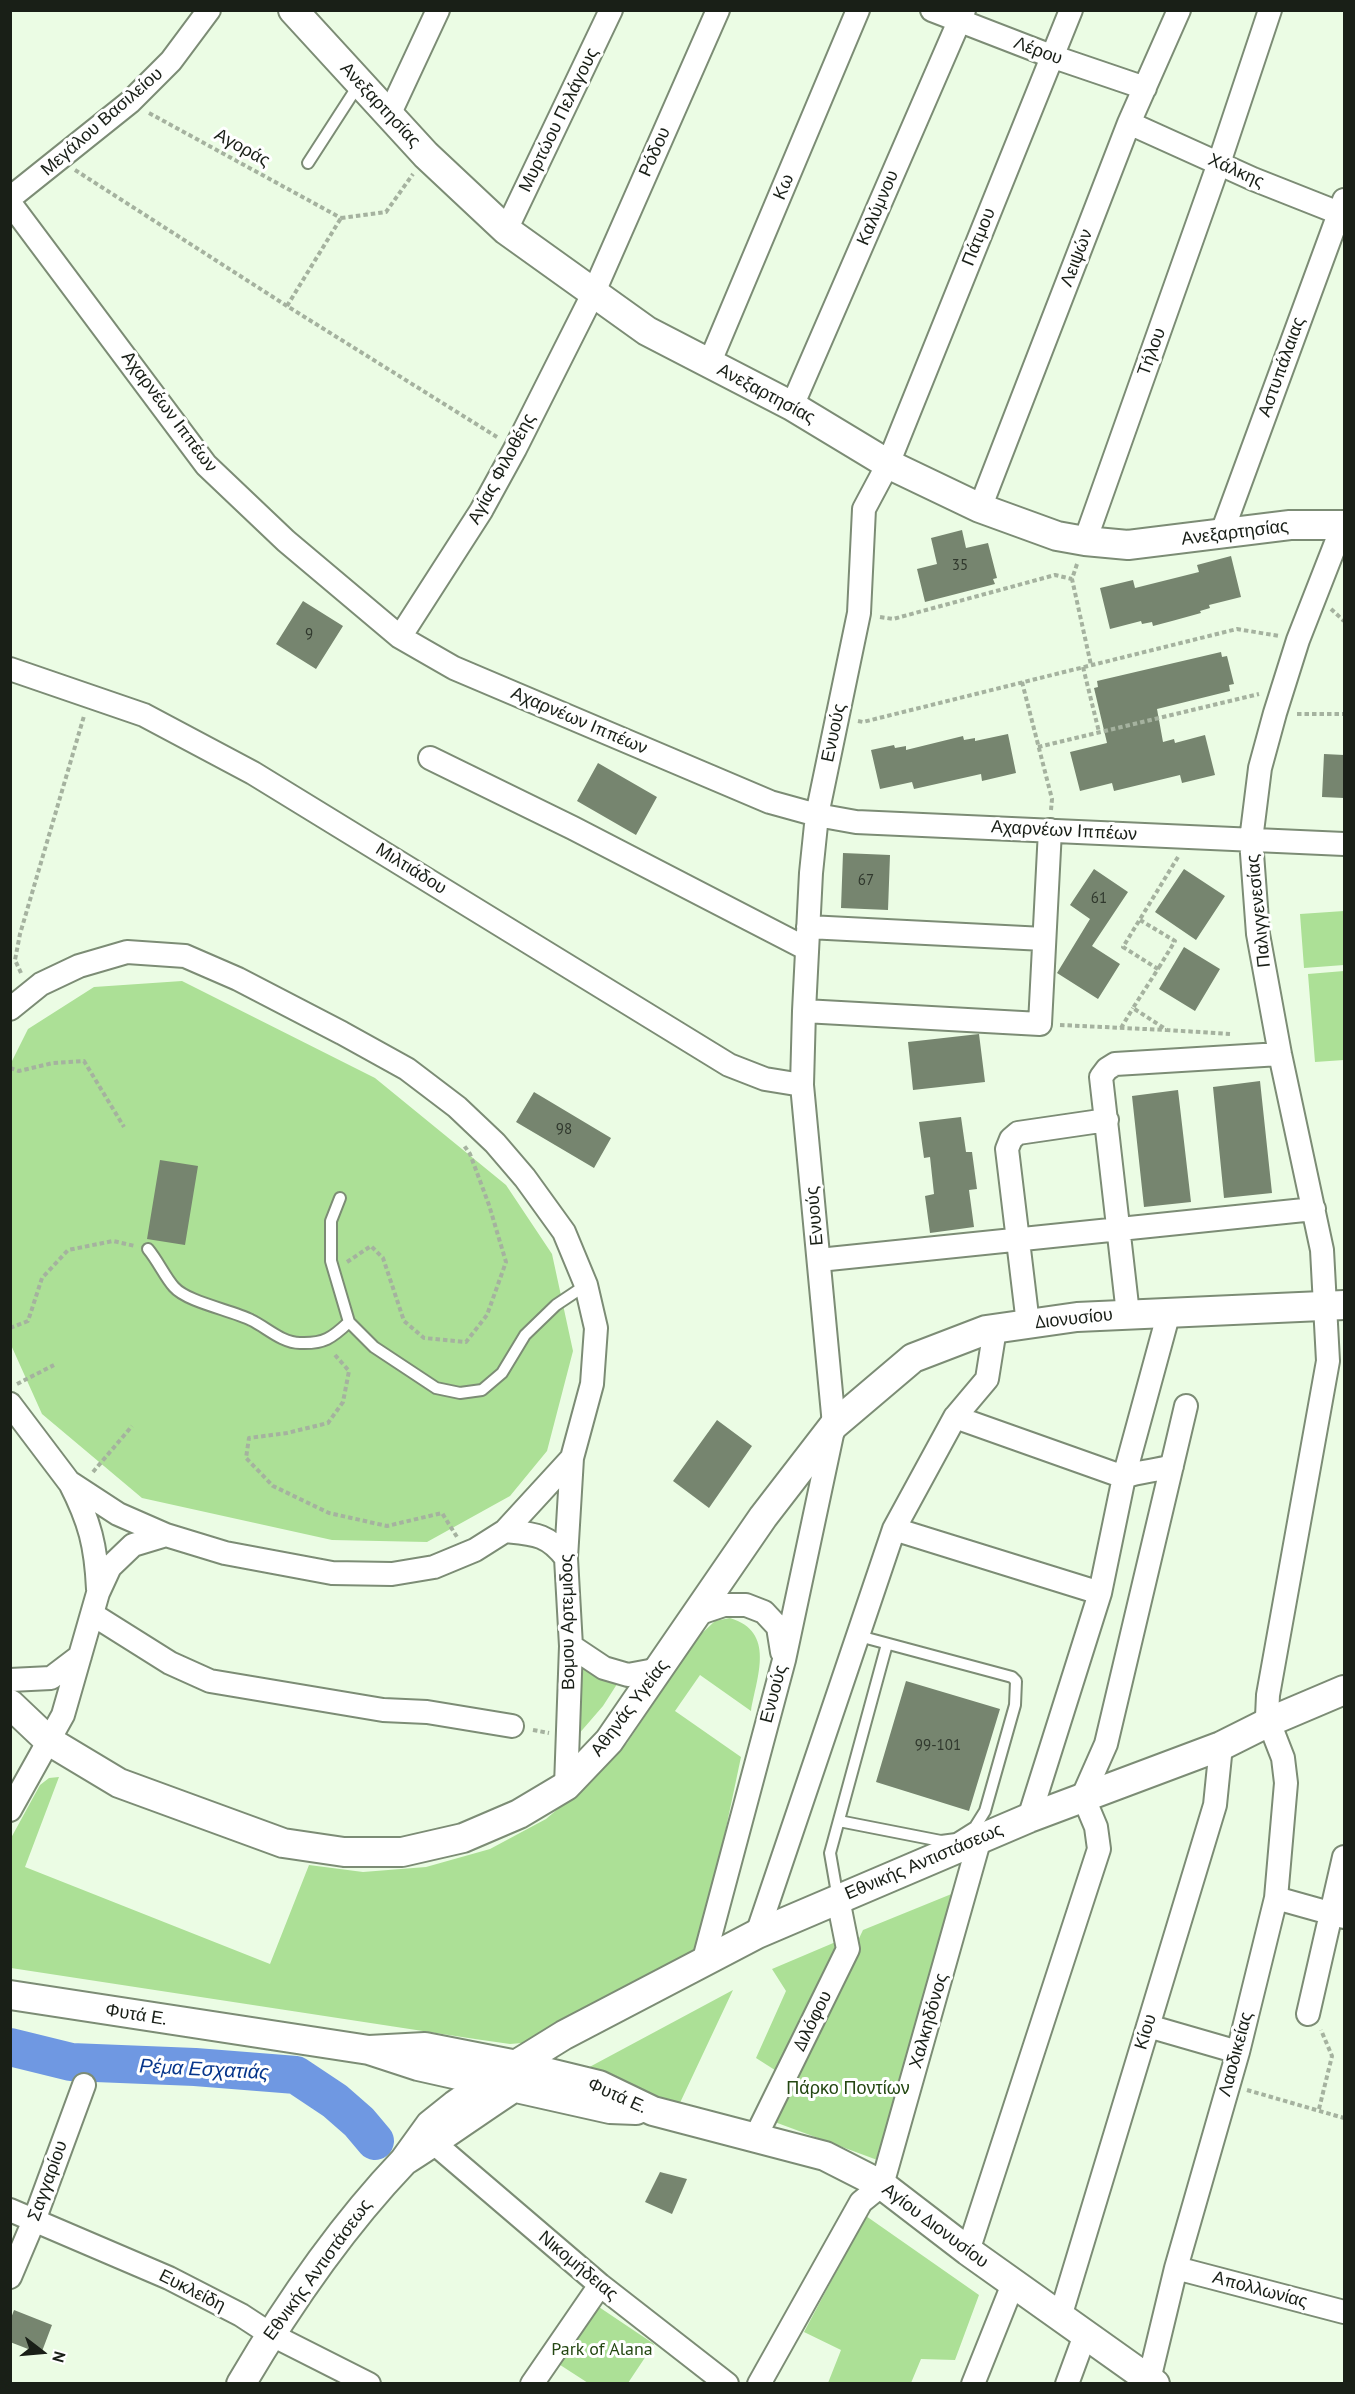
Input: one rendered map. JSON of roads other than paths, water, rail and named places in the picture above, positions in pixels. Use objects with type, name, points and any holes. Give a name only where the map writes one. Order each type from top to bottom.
[{"type":"street","name":"Μεγάλου Βασιλείου","points":[[10,198],[130,102],[171,61],[209,10]]},
{"type":"street","name":"Ανεξαρτησίας","points":[[293,10],[426,155],[506,230],[647,331],[792,406],[888,464],[980,508],[1057,536],[1085,541],[1128,545],[1290,525],[1344,524]]},
{"type":"street","points":[[389,115],[438,10]]},
{"type":"street","name":"Μυρτώου Πελάγους","points":[[506,230],[611,10]]},
{"type":"street","name":"Ρόδου","points":[[593,294],[718,10]]},
{"type":"street","name":"Κω","points":[[709,364],[858,10]]},
{"type":"street","name":"Λέρου","points":[[932,10],[961,16],[1051,56],[1145,88]]},
{"type":"street","name":"Πάτμου","points":[[888,464],[1071,10]]},
{"type":"street","name":"Λειψών","points":[[980,508],[1129,123],[1179,10]]},
{"type":"street","name":"Τήλου","points":[[1085,541],[1219,163],[1270,10]]},
{"type":"street","name":"Καλύμνου","points":[[792,406],[961,16]]},
{"type":"street","name":"Χάλκης","points":[[1129,123],[1219,163],[1343,209]]},
{"type":"street","name":"Αχαρνέων Ιππέων","points":[[10,203],[44,244],[206,465],[294,548],[400,637],[454,668],[770,802],[817,815],[856,822],[1344,844]]},
{"type":"street","name":"Αστυπάλαιας","points":[[1221,535],[1343,209]]},
{"type":"street","name":"Αγίας Φιλοθέης","points":[[400,637],[482,511],[593,294]]},
{"type":"street","name":"Ενυούς","points":[[703,1963],[783,1660],[834,1425],[802,1085],[807,938],[817,815],[858,613],[864,509],[888,464]]},
{"type":"street","name":"Παλιγγενεσίας","points":[[1270,1721],[1267,1717],[1268,1695],[1328,1361],[1335,1305],[1280,1054],[1258,934],[1251,840],[1260,768],[1278,704],[1298,640],[1344,524]]},
{"type":"street","name":"Μιλτιάδου","points":[[10,669],[144,715],[254,772],[729,1065],[765,1079],[802,1085]]},
{"type":"street","points":[[430,758],[807,938],[1044,939]]},
{"type":"street","points":[[804,1011],[1040,1024],[1050,830]]},
{"type":"street","name":"Βομου Αρτεμιδος","points":[[10,1009],[41,984],[79,966],[127,952],[184,956],[238,979],[407,1069],[457,1107],[495,1143],[525,1178],[564,1232],[586,1285],[596,1328],[592,1384],[572,1458],[566,1558],[571,1646],[566,1786]]},
{"type":"street","points":[[1128,1314],[1101,1077],[1115,1064],[1280,1054]]},
{"type":"street","points":[[1028,1324],[1007,1149],[1011,1138],[1018,1133],[1107,1120]]},
{"type":"street","points":[[819,1260],[1314,1209]]},
{"type":"street","name":"Διονυσίου","points":[[834,1425],[913,1358],[986,1330],[1077,1317],[1335,1305]]},
{"type":"street","points":[[1029,1818],[1100,1593],[1124,1477],[1169,1312]]},
{"type":"street","points":[[757,1934],[894,1529],[955,1417],[987,1379],[995,1329]]},
{"type":"street","points":[[10,1404],[74,1485],[86,1514],[96,1552],[95,1603]]},
{"type":"street","points":[[968,2252],[1099,1849],[1100,1838],[1083,1796],[1106,1744],[1186,1406]]},
{"type":"street","points":[[955,1417],[1124,1477],[1142,1470],[1156,1471],[1172,1466]]},
{"type":"street","name":"Αθηνάς Υγείας","points":[[10,1704],[49,1741],[119,1783],[283,1843],[344,1852],[402,1852],[463,1838],[519,1814],[566,1786],[609,1741],[764,1517],[834,1425]]},
{"type":"street","points":[[74,1485],[118,1514],[166,1535],[225,1553],[332,1573],[392,1574],[434,1567],[466,1553],[505,1531],[572,1458]]},
{"type":"street","points":[[894,1529],[1100,1593]]},
{"type":"street","points":[[505,1531],[534,1534],[555,1543],[566,1558]]},
{"type":"street","points":[[10,1810],[63,1715],[95,1603],[110,1567],[133,1545],[166,1535]]},
{"type":"street","points":[[95,1603],[170,1664],[210,1680],[383,1710],[427,1712],[513,1726]]},
{"type":"street","points":[[698,1614],[724,1605],[746,1605],[764,1612],[778,1626],[783,1660]]},
{"type":"street","points":[[571,1646],[604,1668],[628,1675],[660,1669]]},
{"type":"street","points":[[10,1680],[51,1678],[80,1656]]},
{"type":"street","name":"Εθνικής Αντιστάσεως","points":[[241,2384],[270,2334],[340,2234],[432,2134],[455,2104],[506,2078],[564,2035],[757,1934],[1083,1796],[1221,1746],[1270,1721],[1344,1690]]},
{"type":"street","name":"Λαοδικείας","points":[[1151,2382],[1176,2268],[1238,2052],[1276,1898],[1286,1783],[1283,1758],[1270,1721]]},
{"type":"street","name":"Κίου","points":[[1060,2317],[1215,1805],[1221,1746]]},
{"type":"street","name":"Χαλκηδόνος","points":[[882,2185],[980,1838]]},
{"type":"street","points":[[1308,2014],[1338,1916],[1344,1857]]},
{"type":"street","points":[[1276,1898],[1338,1916]]},
{"type":"street","name":"Διλόφου","points":[[755,2138],[848,1949],[838,1899]]},
{"type":"street","name":"Φυτά Ε.","points":[[10,1995],[369,2049],[418,2066],[506,2078]]},
{"type":"street","points":[[1148,2026],[1238,2052]]},
{"type":"street","name":"Φυτά Ε.","points":[[369,2049],[425,2047],[506,2078],[610,2109],[653,2111]]},
{"type":"street","points":[[418,2066],[433,2096],[432,2134]]},
{"type":"street","name":"Σαγγαρίου","points":[[10,2277],[35,2218],[84,2085]]},
{"type":"street","name":"Αγίου Διονυσίου","points":[[653,2111],[825,2156],[882,2185],[968,2252],[1151,2382]]},
{"type":"street","name":"Νικομήδειας","points":[[432,2134],[600,2285],[728,2384]]},
{"type":"street","points":[[759,2384],[861,2202],[882,2185]]},
{"type":"street","name":"Ευκλείδη","points":[[10,2210],[35,2218],[169,2278],[241,2315],[270,2334],[369,2384]]},
{"type":"street","name":"Απολλωνίας","points":[[1176,2268],[1344,2313]]},
{"type":"street","points":[[973,2384],[1013,2284]]},
{"type":"street","points":[[532,2384],[600,2285]]},
{"type":"street","points":[[1067,2384],[1084,2335]]},
{"type":"lane","points":[[308,163],[359,84]]},
{"type":"lane","points":[[340,1198],[331,1221],[331,1261],[349,1322],[374,1347],[436,1388],[460,1393],[482,1390],[502,1373],[525,1335],[556,1305],[586,1285]]},
{"type":"lane","points":[[148,1249],[175,1288],[190,1299],[252,1320],[271,1333],[297,1343],[313,1343],[331,1339],[349,1322]]},
{"type":"lane","points":[[839,1821],[941,1841],[956,1839],[975,1827],[985,1811],[1015,1705],[1016,1681],[1012,1677],[859,1636]]},
{"type":"lane","points":[[838,1899],[830,1853],[887,1644]]},
{"type":"waterway","name":"Ρέμα Εσχατιάς","points":[[10,2047],[71,2062],[195,2067],[296,2075],[335,2101],[359,2122],[375,2141]]},
{"type":"park label","name":"Πάρκο Ποντίων","points":[[848,2089]]},
{"type":"park label","name":"Park of Alana","points":[[602,2350]]}]
